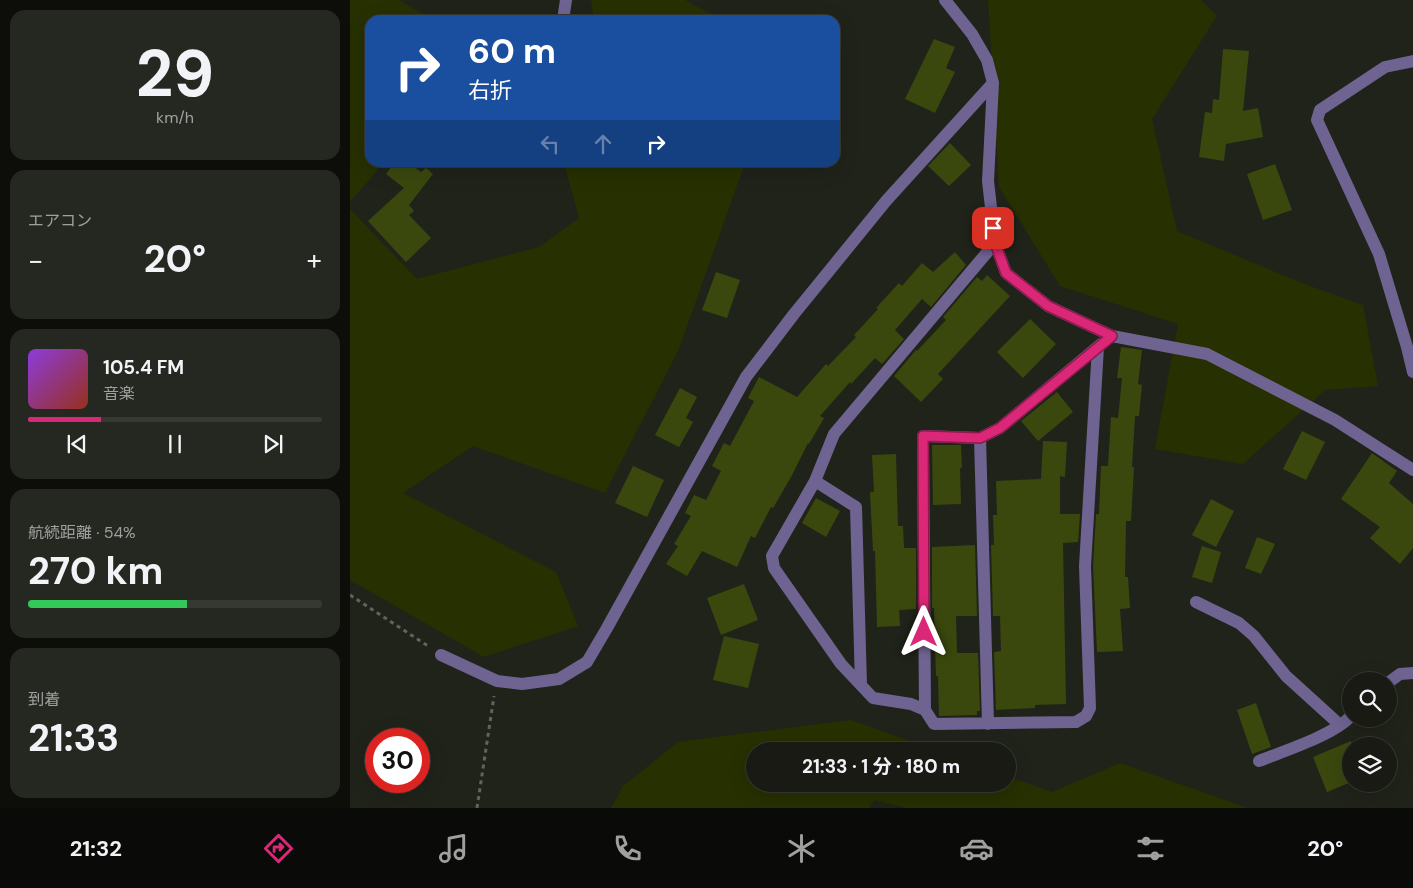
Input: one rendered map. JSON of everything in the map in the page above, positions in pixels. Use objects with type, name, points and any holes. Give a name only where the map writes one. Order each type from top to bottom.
[{"type":"street","points":[[564,15],[566,0]]},
{"type":"street","points":[[944,0],[972,34],[987,60],[993,83],[988,181],[995,243],[1006,273],[1048,306],[1112,336],[1207,354],[1335,420],[1413,470]]},
{"type":"street","points":[[1413,61],[1385,67],[1320,110],[1317,120],[1379,254],[1413,372]]},
{"type":"street","points":[[441,655],[497,681],[522,684],[559,679],[587,662],[746,377],[794,314],[886,201],[993,83]]},
{"type":"street","points":[[925,710],[911,704],[873,698],[841,664],[774,568],[772,556],[815,481],[834,434],[995,243]]},
{"type":"street","points":[[1098,347],[1085,566],[1090,708],[1086,716],[1076,722],[934,724],[925,710],[923,436],[980,438],[1000,428],[1098,347],[1112,336]]},
{"type":"street","points":[[980,438],[988,724]]},
{"type":"street","points":[[815,481],[856,507],[861,685]]},
{"type":"street","points":[[1196,602],[1239,623],[1254,636],[1286,676],[1340,725],[1317,738],[1259,761]]},
{"type":"street","points":[[1397,676],[1400,674],[1413,673]]},
{"type":"path","points":[[350,595],[441,655]]},
{"type":"path","points":[[477,808],[497,681]]},
{"type":"green space","points":[[350,0],[399,0],[425,15],[365,15],[365,167],[381,167],[350,202]]},
{"type":"green space","points":[[591,0],[685,0],[713,15],[593,15]]},
{"type":"green space","points":[[988,0],[1201,0],[1217,16],[1152,119],[1177,231],[1302,283],[1363,305],[1378,386],[1325,390],[1243,464],[1155,449],[1178,324],[1060,286],[999,187]]},
{"type":"green space","points":[[565,167],[744,167],[679,349],[605,493],[473,446],[403,493],[556,572],[578,626],[484,657],[350,580],[350,209],[417,279],[539,247],[579,218]]},
{"type":"green space","points":[[851,720],[913,742],[746,742],[746,792],[1016,792],[1016,779],[1052,792],[1120,763],[1248,808],[907,808],[874,800],[869,808],[611,808],[623,786],[678,742]]},
{"type":"building","points":[[934,39],[955,47],[946,68],[955,72],[935,113],[905,99]]},
{"type":"building","points":[[1223,49],[1249,51],[1243,111],[1258,108],[1263,137],[1226,144],[1224,161],[1199,157],[1205,112],[1212,113],[1213,99],[1219,100]]},
{"type":"building","points":[[950,143],[971,165],[949,186],[928,166]]},
{"type":"building","points":[[1275,164],[1292,210],[1263,220],[1247,174]]},
{"type":"building","points":[[391,167],[414,167],[421,172],[426,168],[433,174],[409,205],[414,211],[409,215],[431,238],[406,262],[368,221],[404,188],[386,174]]},
{"type":"building","points":[[955,252],[966,265],[931,307],[922,299],[895,330],[904,339],[882,364],[875,358],[851,384],[850,382],[820,416],[824,418],[808,443],[773,508],[771,507],[755,538],[751,536],[737,567],[702,551],[687,576],[666,564],[678,546],[674,544],[691,516],[685,513],[694,495],[706,500],[721,471],[712,466],[724,443],[730,446],[754,401],[748,398],[759,377],[797,397],[826,364],[828,366],[856,337],[854,335],[899,283],[902,286],[922,263],[933,272]]},
{"type":"building","points":[[716,272],[740,280],[727,318],[702,310]]},
{"type":"building","points":[[987,275],[1010,296],[938,374],[943,379],[921,402],[894,376],[916,350],[946,320],[943,317],[977,277],[982,281]]},
{"type":"building","points":[[1030,319],[1056,344],[1023,378],[997,352]]},
{"type":"building","points":[[1121,347],[1142,350],[1138,384],[1142,385],[1139,416],[1135,416],[1131,521],[1126,521],[1125,577],[1128,577],[1130,608],[1120,609],[1123,651],[1097,652],[1093,566],[1096,514],[1099,514],[1101,466],[1108,466],[1111,417],[1118,418],[1122,378],[1117,378]]},
{"type":"building","points":[[680,388],[697,397],[686,418],[693,422],[679,447],[655,435]]},
{"type":"building","points":[[1057,392],[1073,412],[1038,441],[1021,421]]},
{"type":"building","points":[[1302,431],[1325,442],[1306,480],[1283,469]]},
{"type":"building","points":[[1043,441],[1067,442],[1065,477],[1060,476],[1060,514],[1080,514],[1078,542],[1063,543],[1066,704],[1035,705],[1035,708],[996,710],[994,652],[1001,651],[1000,616],[993,616],[991,545],[994,545],[993,515],[997,515],[996,481],[1041,479]]},
{"type":"building","points":[[932,445],[961,445],[961,504],[933,505]]},
{"type":"building","points":[[1372,453],[1397,471],[1389,483],[1413,504],[1413,548],[1400,564],[1370,538],[1380,527],[1341,499]]},
{"type":"building","points":[[896,454],[898,526],[903,526],[904,548],[916,548],[916,609],[899,610],[900,626],[877,627],[875,551],[873,551],[870,492],[874,492],[872,455]]},
{"type":"building","points":[[633,466],[664,480],[647,517],[615,503]]},
{"type":"building","points":[[816,498],[840,511],[826,537],[802,523]]},
{"type":"building","points":[[1211,499],[1234,511],[1216,547],[1192,535]]},
{"type":"building","points":[[1257,537],[1275,544],[1261,574],[1245,568]]},
{"type":"building","points":[[975,545],[977,616],[956,616],[957,653],[978,653],[980,711],[977,711],[977,715],[939,716],[934,608],[932,608],[932,547]]},
{"type":"building","points":[[1202,546],[1221,552],[1212,583],[1192,577]]},
{"type":"building","points":[[744,584],[758,620],[721,635],[707,598]]},
{"type":"building","points":[[724,636],[759,644],[748,688],[713,680]]},
{"type":"building","points":[[1256,703],[1271,747],[1252,754],[1237,710]]},
{"type":"building","points":[[1342,745],[1342,786],[1327,792],[1313,757]]},
{"type":"route","points":[[924,632],[923,436],[980,438],[1000,428],[1112,336],[1048,306],[1006,273],[995,243],[993,228]]}]
